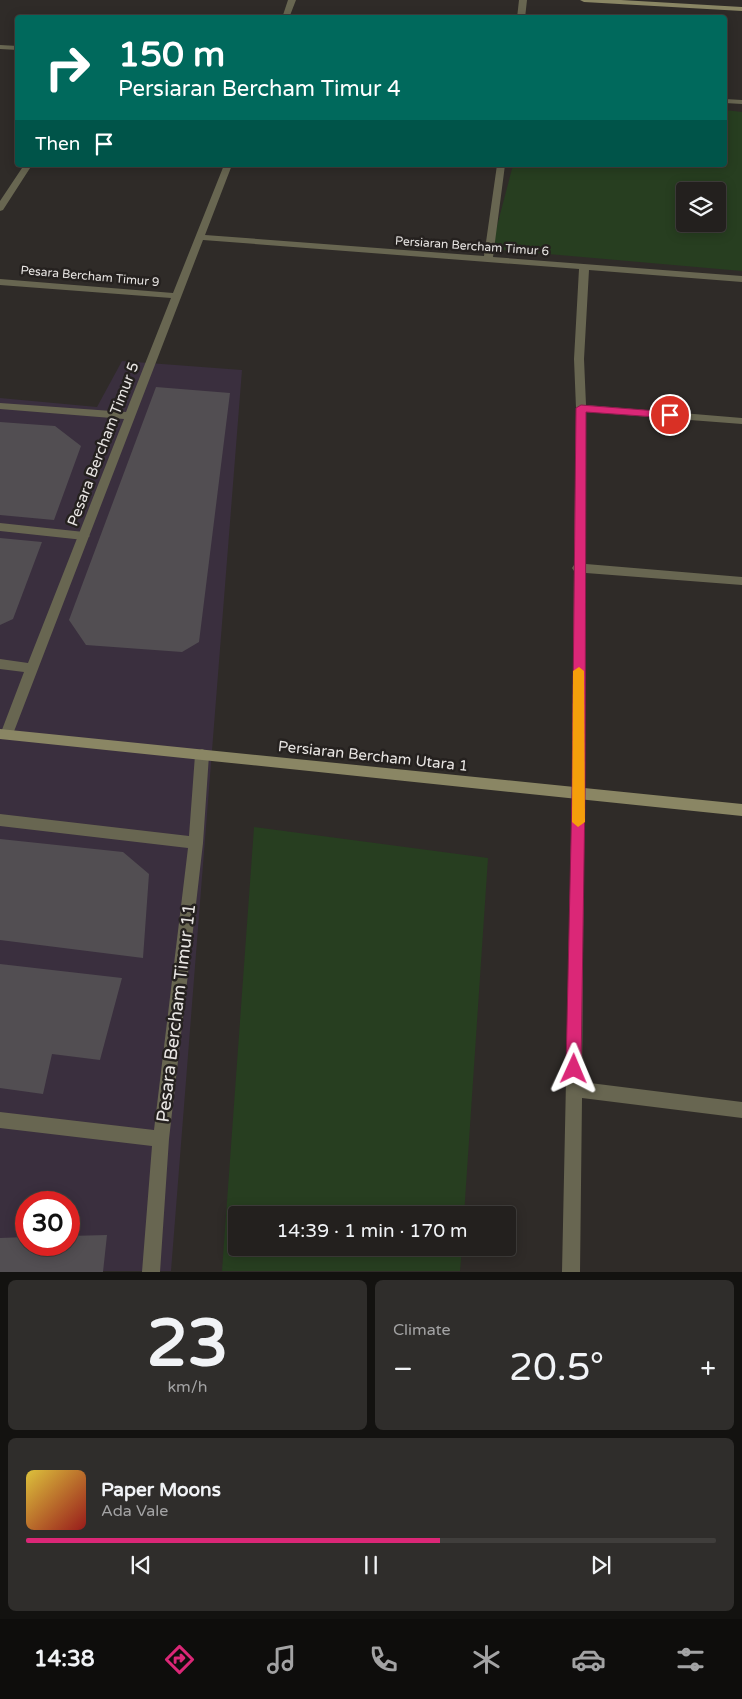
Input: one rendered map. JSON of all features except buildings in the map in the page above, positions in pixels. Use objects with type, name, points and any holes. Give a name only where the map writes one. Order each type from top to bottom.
[{"type":"street","points":[[287,15],[292,0]]},
{"type":"street","points":[[521,15],[523,0]]},
{"type":"street","points":[[584,0],[742,9]]},
{"type":"street","points":[[0,47],[15,48]]},
{"type":"street","points":[[727,101],[742,102]]},
{"type":"street","points":[[0,208],[27,167]]},
{"type":"street","name":"Pesara Bercham Timur 5","points":[[3,734],[32,668],[227,167]]},
{"type":"street","points":[[488,259],[501,167]]},
{"type":"street","name":"Persiaran Bercham Timur 6","points":[[200,237],[742,279]]},
{"type":"street","points":[[571,1272],[579,794],[578,568],[580,358],[584,267]]},
{"type":"street","name":"Pesara Bercham Timur 9","points":[[0,282],[177,296]]},
{"type":"street","points":[[0,406],[130,416]]},
{"type":"street","points":[[581,408],[742,421]]},
{"type":"street","points":[[0,527],[84,536]]},
{"type":"street","points":[[578,568],[742,581]]},
{"type":"street","points":[[0,664],[32,668]]},
{"type":"street","name":"Persiaran Bercham Utara 1","points":[[3,734],[742,810]]},
{"type":"street","name":"Pesara Bercham Timur 11","points":[[152,1272],[161,1140],[196,843],[202,755]]},
{"type":"street","points":[[0,820],[196,843]]},
{"type":"street","points":[[573,1089],[742,1110]]},
{"type":"street","points":[[0,1120],[161,1140]]},
{"type":"shaded area","points":[[122,361],[242,370],[171,1271],[0,1271],[0,398],[97,407]]},
{"type":"green space","points":[[727,110],[742,112],[742,271],[491,249],[512,167],[727,167]]},
{"type":"green space","points":[[254,827],[488,858],[465,1206],[228,1206],[228,1256],[461,1256],[460,1271],[222,1271]]},
{"type":"slow traffic","points":[[578,822],[579,671]]},
{"type":"route","points":[[574,1069],[579,794],[578,568],[581,408],[670,415]]}]
